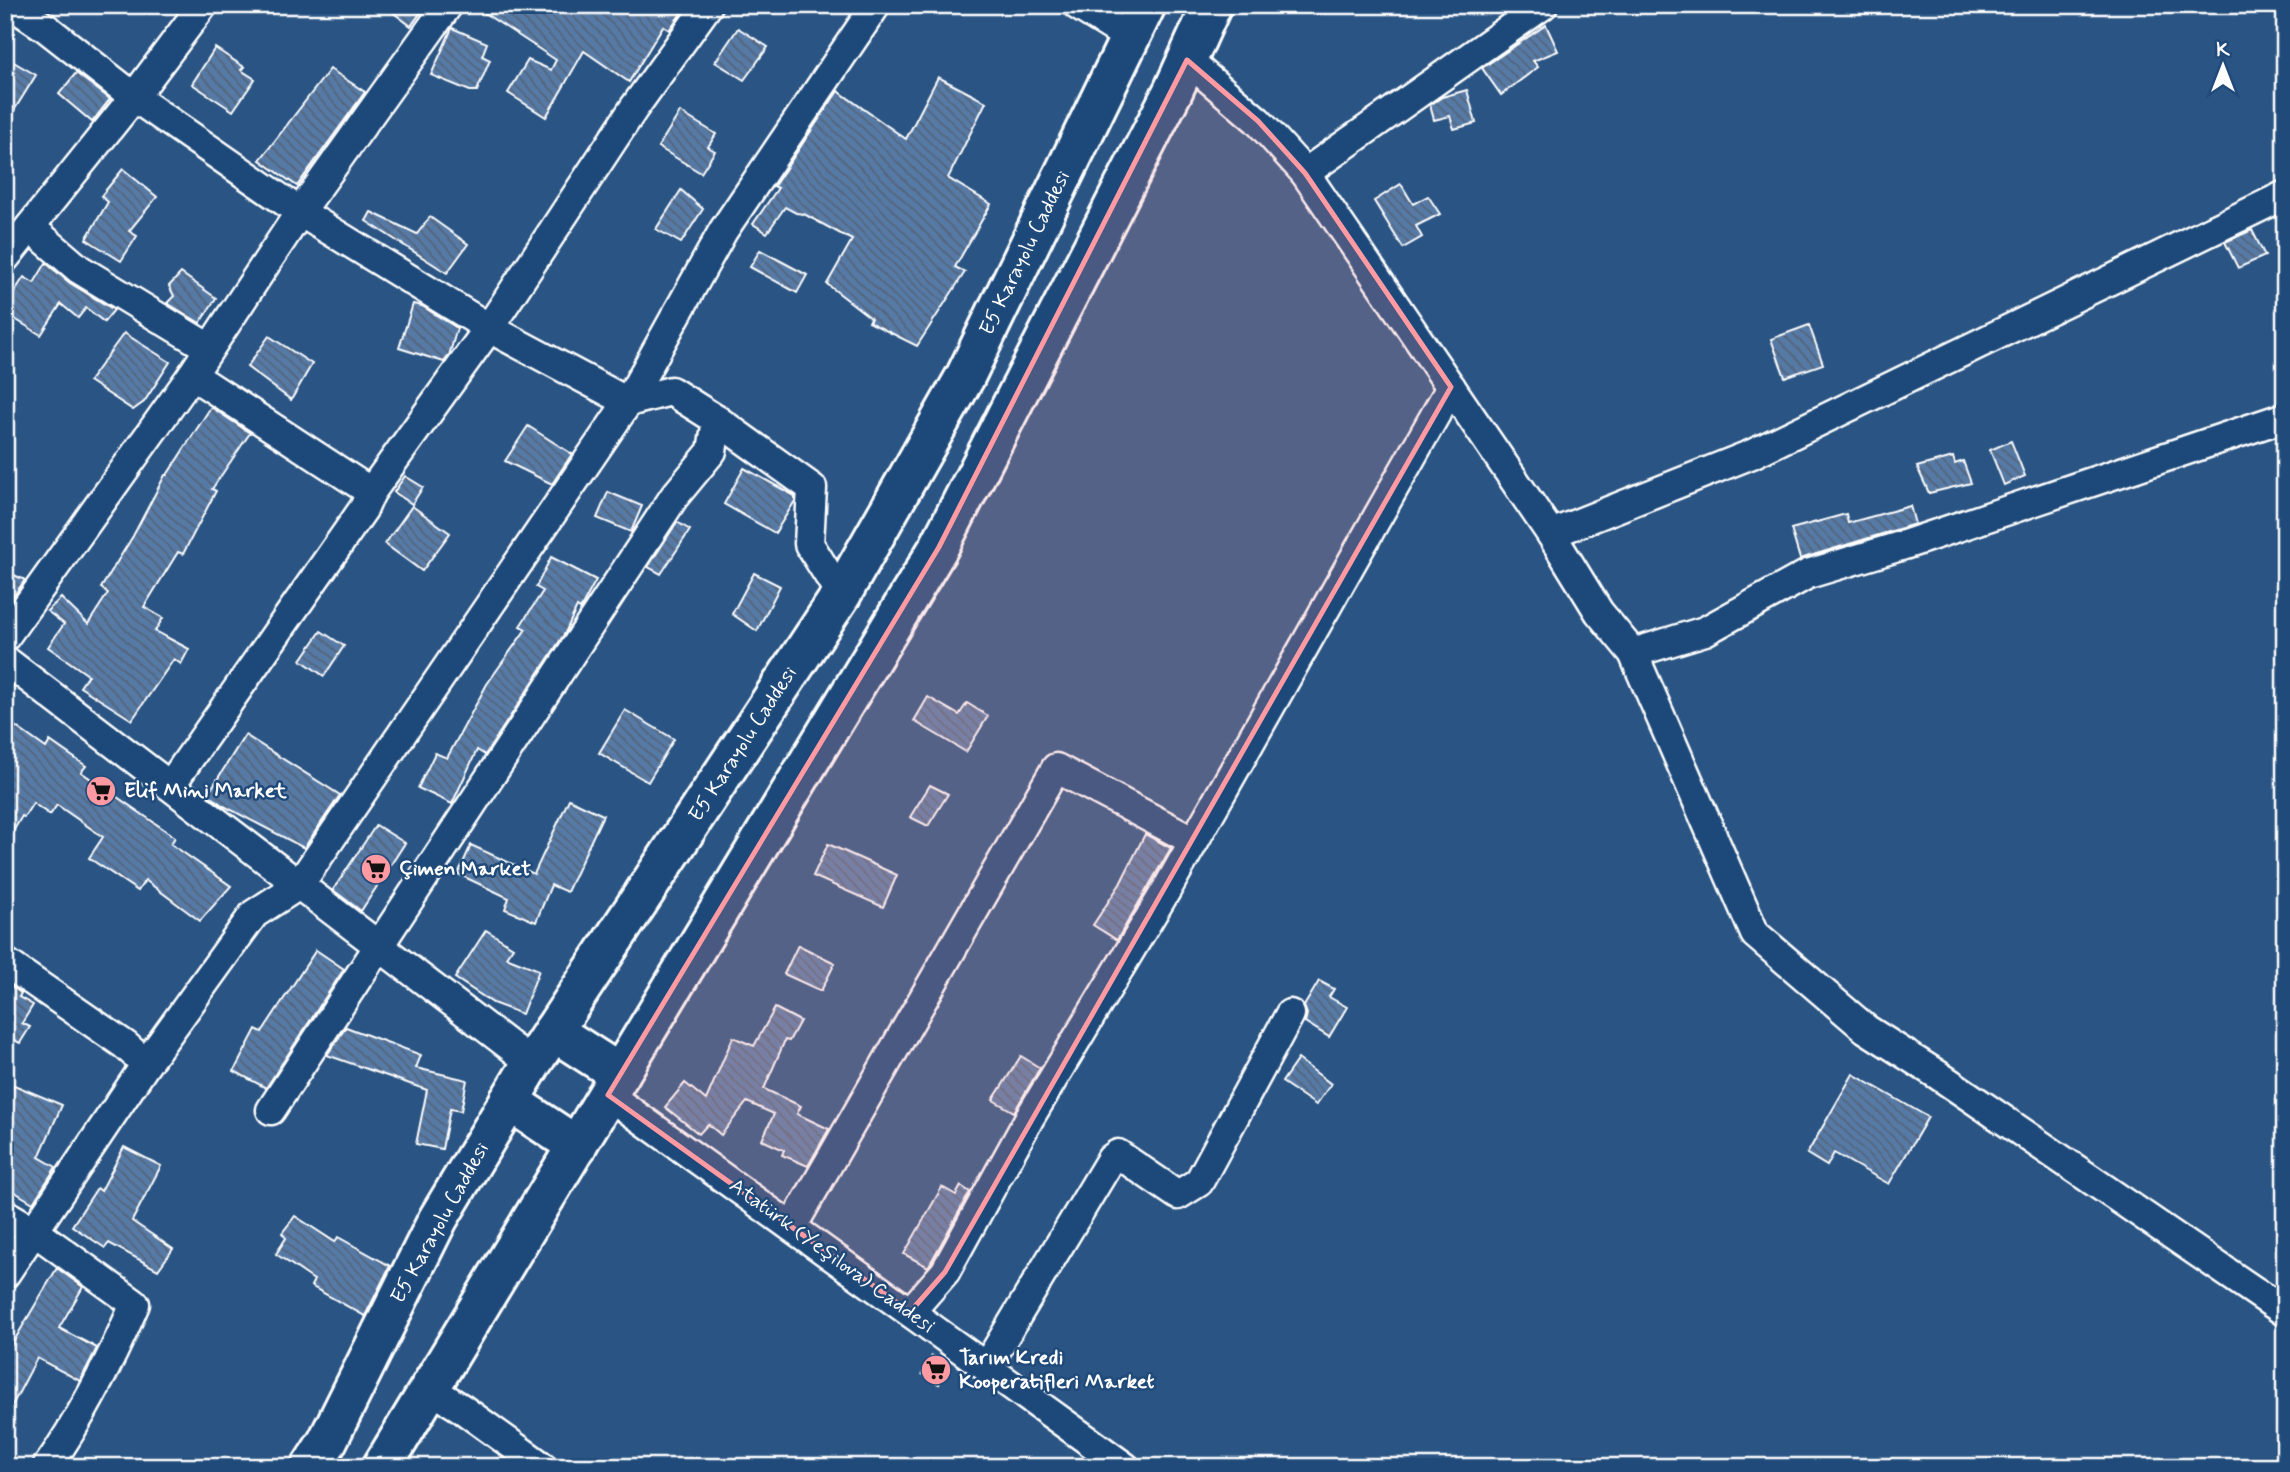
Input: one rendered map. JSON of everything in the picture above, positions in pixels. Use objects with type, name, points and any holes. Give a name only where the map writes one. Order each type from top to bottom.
[{"type":"highway","points":[[382,1467],[939,547],[1167,104],[1212,5]]},
{"type":"highway","name":"E5 Karayolu Caddesi","points":[[311,1467],[333,1429],[438,1219],[532,1063],[841,594],[965,377],[1138,22]]},
{"type":"highway","points":[[553,1031],[614,1084]]},
{"type":"highway","points":[[509,1101],[577,1146]]},
{"type":"street","points":[[12,5],[46,28],[134,97],[300,212],[489,328],[628,402],[671,391],[717,420],[812,488],[809,544],[841,594]]},
{"type":"street","points":[[5,258],[134,97],[203,5]]},
{"type":"street","points":[[5,637],[192,375],[300,212],[448,5]]},
{"type":"street","points":[[170,786],[364,508],[371,492],[489,328],[634,108],[708,5]]},
{"type":"street","points":[[5,1274],[146,1064],[254,914],[299,885],[628,402],[723,232],[876,5]]},
{"type":"street","points":[[1077,5],[1138,22]]},
{"type":"street","points":[[1305,173],[1543,5]]},
{"type":"street","points":[[1187,60],[1258,121],[1305,173],[1551,534],[1599,612],[1633,653],[1755,934],[1866,1030],[1948,1081],[2285,1312]]},
{"type":"street","points":[[1551,534],[1752,454],[2285,195]]},
{"type":"street","points":[[30,227],[79,269],[209,348]]},
{"type":"street","points":[[192,375],[371,492]]},
{"type":"street","points":[[910,1312],[945,1272],[1030,1116],[1167,889],[1451,387]]},
{"type":"street","points":[[1633,653],[1705,631],[1808,574],[1904,545],[2285,417]]},
{"type":"street","points":[[271,1110],[674,496],[712,451],[717,420]]},
{"type":"street","points":[[5,660],[532,1063]]},
{"type":"street","points":[[792,1227],[1056,768],[1194,841]]},
{"type":"street","points":[[5,962],[125,1045],[146,1064]]},
{"type":"street","points":[[986,1367],[1111,1159],[1118,1154],[1178,1195],[1199,1182],[1290,1014]]},
{"type":"street","name":"Atatürk (Yeşilova) Caddesi","points":[[614,1084],[792,1227],[1125,1467]]},
{"type":"street","points":[[5,1214],[34,1231],[135,1304],[98,1384],[47,1467]]},
{"type":"street","points":[[429,1388],[543,1467]]},
{"type":"highlighted area","points":[[1187,60],[1258,121],[1305,173],[1451,387],[945,1272],[910,1312],[608,1095],[939,547]]},
{"type":"building","points":[[383,5],[426,5],[411,26]]},
{"type":"building","points":[[472,5],[687,5],[669,30],[663,26],[629,82],[584,51],[546,117],[508,93],[528,60],[551,70],[556,60]]},
{"type":"building","points":[[1546,25],[1558,51],[1533,61],[1538,67],[1501,95],[1482,68]]},
{"type":"building","points":[[452,28],[487,43],[482,56],[490,60],[477,91],[470,91],[431,75]]},
{"type":"building","points":[[738,28],[768,47],[744,80],[715,62]]},
{"type":"building","points":[[215,48],[244,67],[241,70],[255,79],[233,111],[192,84]]},
{"type":"building","points":[[5,57],[36,75],[5,125]]},
{"type":"building","points":[[330,69],[365,92],[297,186],[260,160]]},
{"type":"building","points":[[76,73],[110,99],[92,122],[59,94]]},
{"type":"building","points":[[938,77],[986,102],[948,178],[991,204],[955,267],[965,272],[917,346],[869,322],[871,318],[827,284],[852,240],[804,214],[785,207],[767,233],[753,224],[778,188],[774,186],[838,91],[906,139]]},
{"type":"building","points":[[1467,90],[1476,123],[1454,129],[1450,116],[1434,120],[1430,105],[1442,97]]},
{"type":"building","points":[[680,112],[716,134],[708,147],[715,151],[701,173],[658,147]]},
{"type":"building","points":[[123,169],[157,197],[129,231],[137,236],[121,261],[86,239],[108,202],[101,196]]},
{"type":"building","points":[[1401,184],[1413,204],[1428,196],[1440,214],[1416,226],[1422,237],[1403,248],[1374,201]]},
{"type":"building","points":[[681,190],[703,209],[681,243],[656,229]]},
{"type":"building","points":[[371,212],[417,234],[430,217],[468,244],[447,273],[366,221]]},
{"type":"building","points":[[2252,230],[2265,256],[2238,268],[2225,242]]},
{"type":"building","points":[[760,250],[807,275],[797,293],[750,267]]},
{"type":"building","points":[[46,263],[70,283],[114,310],[104,322],[86,308],[78,318],[61,304],[41,335],[5,313],[5,306],[24,277],[34,283]]},
{"type":"building","points":[[181,273],[216,298],[200,323],[167,303],[174,296],[169,286]]},
{"type":"building","points":[[413,304],[422,306],[457,328],[449,356],[444,362],[399,348]]},
{"type":"building","points":[[1809,325],[1823,364],[1785,377],[1771,339]]},
{"type":"building","points":[[124,333],[170,362],[144,402],[133,410],[89,381]]},
{"type":"building","points":[[269,336],[312,364],[291,400],[247,367]]},
{"type":"building","points":[[211,407],[250,433],[212,489],[216,491],[183,554],[178,552],[144,607],[163,618],[155,631],[189,649],[181,664],[174,659],[132,720],[80,687],[88,675],[48,647],[64,624],[47,611],[61,598],[88,624],[108,593],[101,588],[133,536],[165,475]]},
{"type":"building","points":[[528,426],[572,454],[552,484],[505,461]]},
{"type":"building","points":[[2011,441],[2025,476],[2004,485],[1990,450]]},
{"type":"building","points":[[1953,457],[1955,464],[1963,461],[1971,483],[1929,493],[1917,467]]},
{"type":"building","points":[[744,468],[795,496],[795,501],[775,533],[724,504]]},
{"type":"building","points":[[405,476],[423,487],[412,504],[394,492]]},
{"type":"building","points":[[608,492],[642,506],[631,532],[597,518]]},
{"type":"building","points":[[412,506],[450,533],[422,571],[385,544]]},
{"type":"building","points":[[1910,506],[1915,524],[1800,559],[1791,529],[1846,514],[1848,523]]},
{"type":"building","points":[[677,522],[690,530],[661,574],[648,567]]},
{"type":"building","points":[[551,557],[596,580],[582,606],[580,609],[577,607],[565,633],[485,755],[477,750],[452,804],[418,788],[435,753],[447,758],[487,684],[526,629],[520,626],[543,591],[536,587]]},
{"type":"building","points":[[5,571],[25,580],[5,608]]},
{"type":"building","points":[[754,573],[780,586],[757,631],[732,614]]},
{"type":"building","points":[[321,631],[344,646],[324,676],[301,660]]},
{"type":"building","points":[[928,697],[959,715],[967,703],[988,716],[966,752],[914,721]]},
{"type":"building","points":[[625,710],[674,739],[648,782],[599,753]]},
{"type":"building","points":[[5,719],[46,748],[50,741],[86,766],[81,772],[175,837],[171,844],[231,886],[200,921],[145,880],[138,891],[89,858],[103,837],[57,805],[50,815],[33,803],[5,845]]},
{"type":"building","points":[[245,735],[340,795],[304,848],[222,805],[208,794]]},
{"type":"building","points":[[930,785],[948,794],[928,826],[910,817]]},
{"type":"building","points":[[569,799],[603,815],[567,892],[551,885],[536,922],[505,909],[509,898],[458,874],[471,845],[534,874]]},
{"type":"building","points":[[376,825],[405,843],[361,911],[333,890]]},
{"type":"building","points":[[1145,834],[1171,848],[1117,940],[1093,925],[1120,884]]},
{"type":"building","points":[[828,844],[897,875],[883,907],[813,876]]},
{"type":"building","points":[[486,930],[513,947],[506,957],[539,970],[522,1014],[493,1003],[455,978]]},
{"type":"building","points":[[798,945],[835,963],[821,991],[784,974]]},
{"type":"building","points":[[316,950],[344,969],[266,1088],[234,1071],[256,1029],[262,1032]]},
{"type":"building","points":[[1319,981],[1334,989],[1329,997],[1347,1007],[1329,1037],[1305,1022],[1307,1014],[1304,1006]]},
{"type":"building","points":[[5,982],[21,993],[19,997],[33,1005],[22,1023],[30,1027],[20,1043],[12,1039],[5,1049]]},
{"type":"building","points":[[775,1008],[800,1021],[789,1041],[785,1040],[764,1089],[801,1106],[797,1114],[829,1129],[808,1166],[782,1155],[784,1150],[762,1140],[774,1114],[747,1102],[721,1135],[708,1124],[699,1134],[665,1107],[685,1083],[706,1100],[733,1037],[754,1046]]},
{"type":"building","points":[[346,1027],[421,1055],[416,1068],[467,1080],[461,1111],[450,1109],[442,1149],[416,1144],[427,1090],[327,1055]]},
{"type":"building","points":[[1021,1056],[1040,1068],[1014,1112],[993,1100]]},
{"type":"building","points":[[1298,1059],[1331,1084],[1316,1105],[1282,1082]]},
{"type":"building","points":[[1853,1074],[1928,1117],[1889,1184],[1834,1153],[1827,1166],[1807,1154]]},
{"type":"building","points":[[14,1085],[62,1105],[39,1157],[56,1167],[33,1203],[5,1186],[5,1105]]},
{"type":"building","points":[[124,1147],[161,1166],[132,1221],[173,1249],[158,1270],[109,1243],[105,1248],[72,1226],[97,1188],[101,1191]]},
{"type":"building","points":[[961,1186],[970,1192],[928,1267],[904,1254],[942,1187],[956,1195]]},
{"type":"building","points":[[295,1216],[335,1242],[338,1237],[390,1266],[365,1316],[311,1286],[314,1280],[276,1254],[286,1238],[282,1233]]},
{"type":"building","points":[[57,1268],[83,1287],[59,1328],[97,1348],[80,1381],[37,1358],[5,1419],[5,1356]]},
{"type":"building","name":"Tarım Kredi Kooperatifleri Market","points":[[932,1356],[949,1365],[939,1384],[922,1374]]},
{"type":"place","name":"Elif Mini Market","points":[[101,791]]},
{"type":"place","name":"Çimen Market","points":[[376,869]]},
{"type":"place","name":"Tarım Kredi Kooperatifleri Market","points":[[936,1370]]}]
